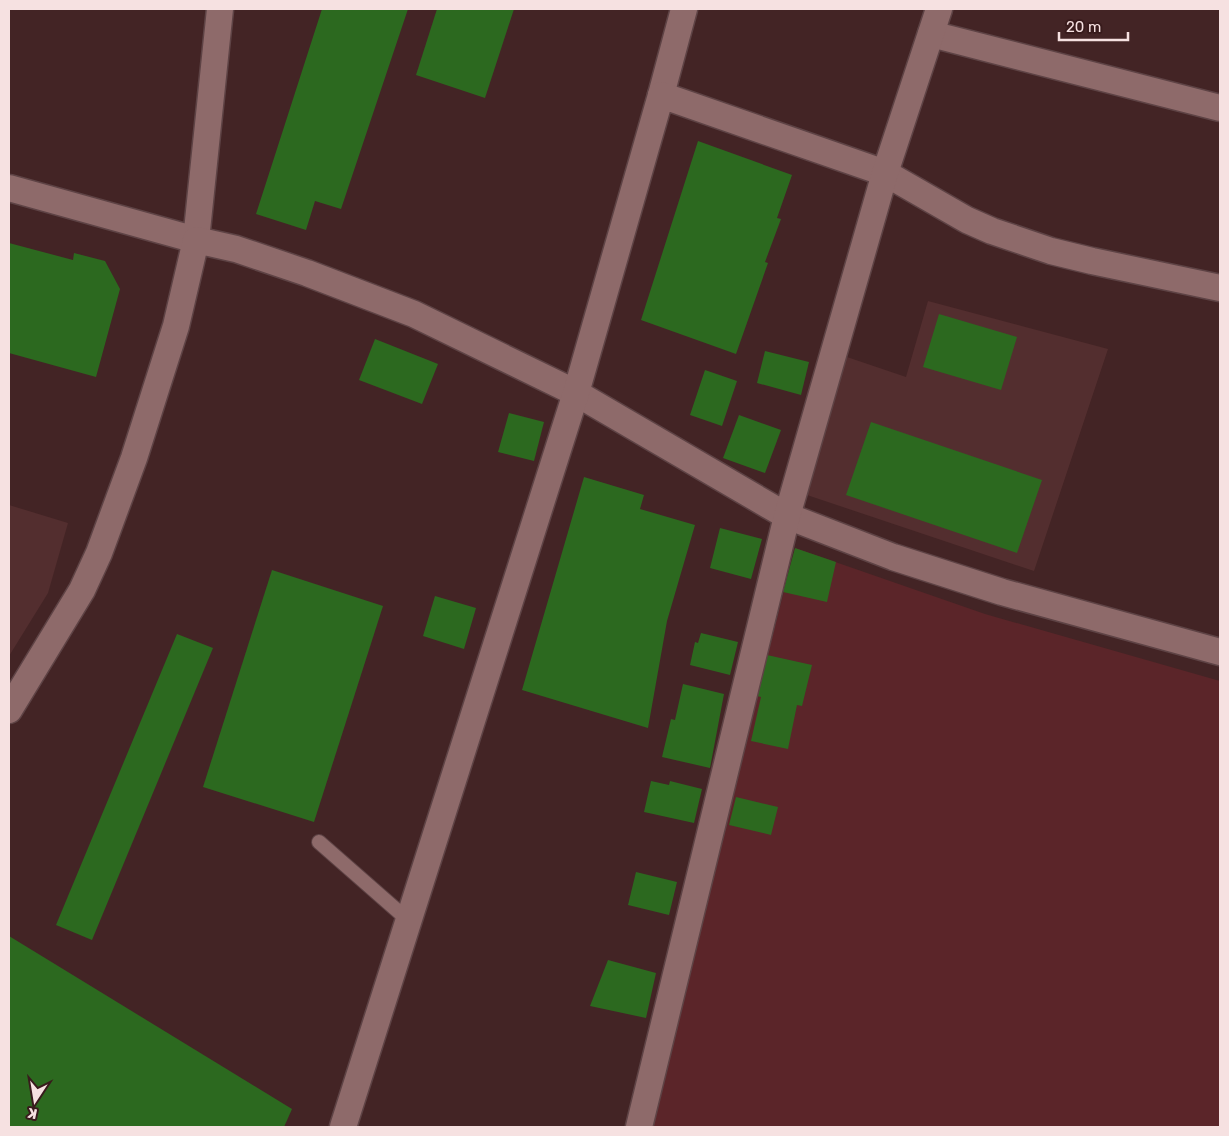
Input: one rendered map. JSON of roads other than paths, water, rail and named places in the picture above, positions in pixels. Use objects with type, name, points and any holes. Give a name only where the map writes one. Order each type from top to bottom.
[{"type":"street","points":[[9,710],[82,590],[99,553],[134,458],[173,336],[196,240],[220,9]]},
{"type":"street","points":[[342,1127],[576,393],[684,9]]},
{"type":"street","points":[[639,1127],[787,516],[885,173],[939,9]]},
{"type":"street","points":[[931,34],[1220,108]]},
{"type":"street","points":[[661,95],[885,173],[967,220],[992,231],[1076,257],[1220,288]]},
{"type":"street","points":[[9,188],[196,240],[236,249],[355,290],[414,314],[576,393],[787,516],[893,556],[1002,592],[1220,652]]},
{"type":"lane","points":[[319,842],[408,920]]}]
